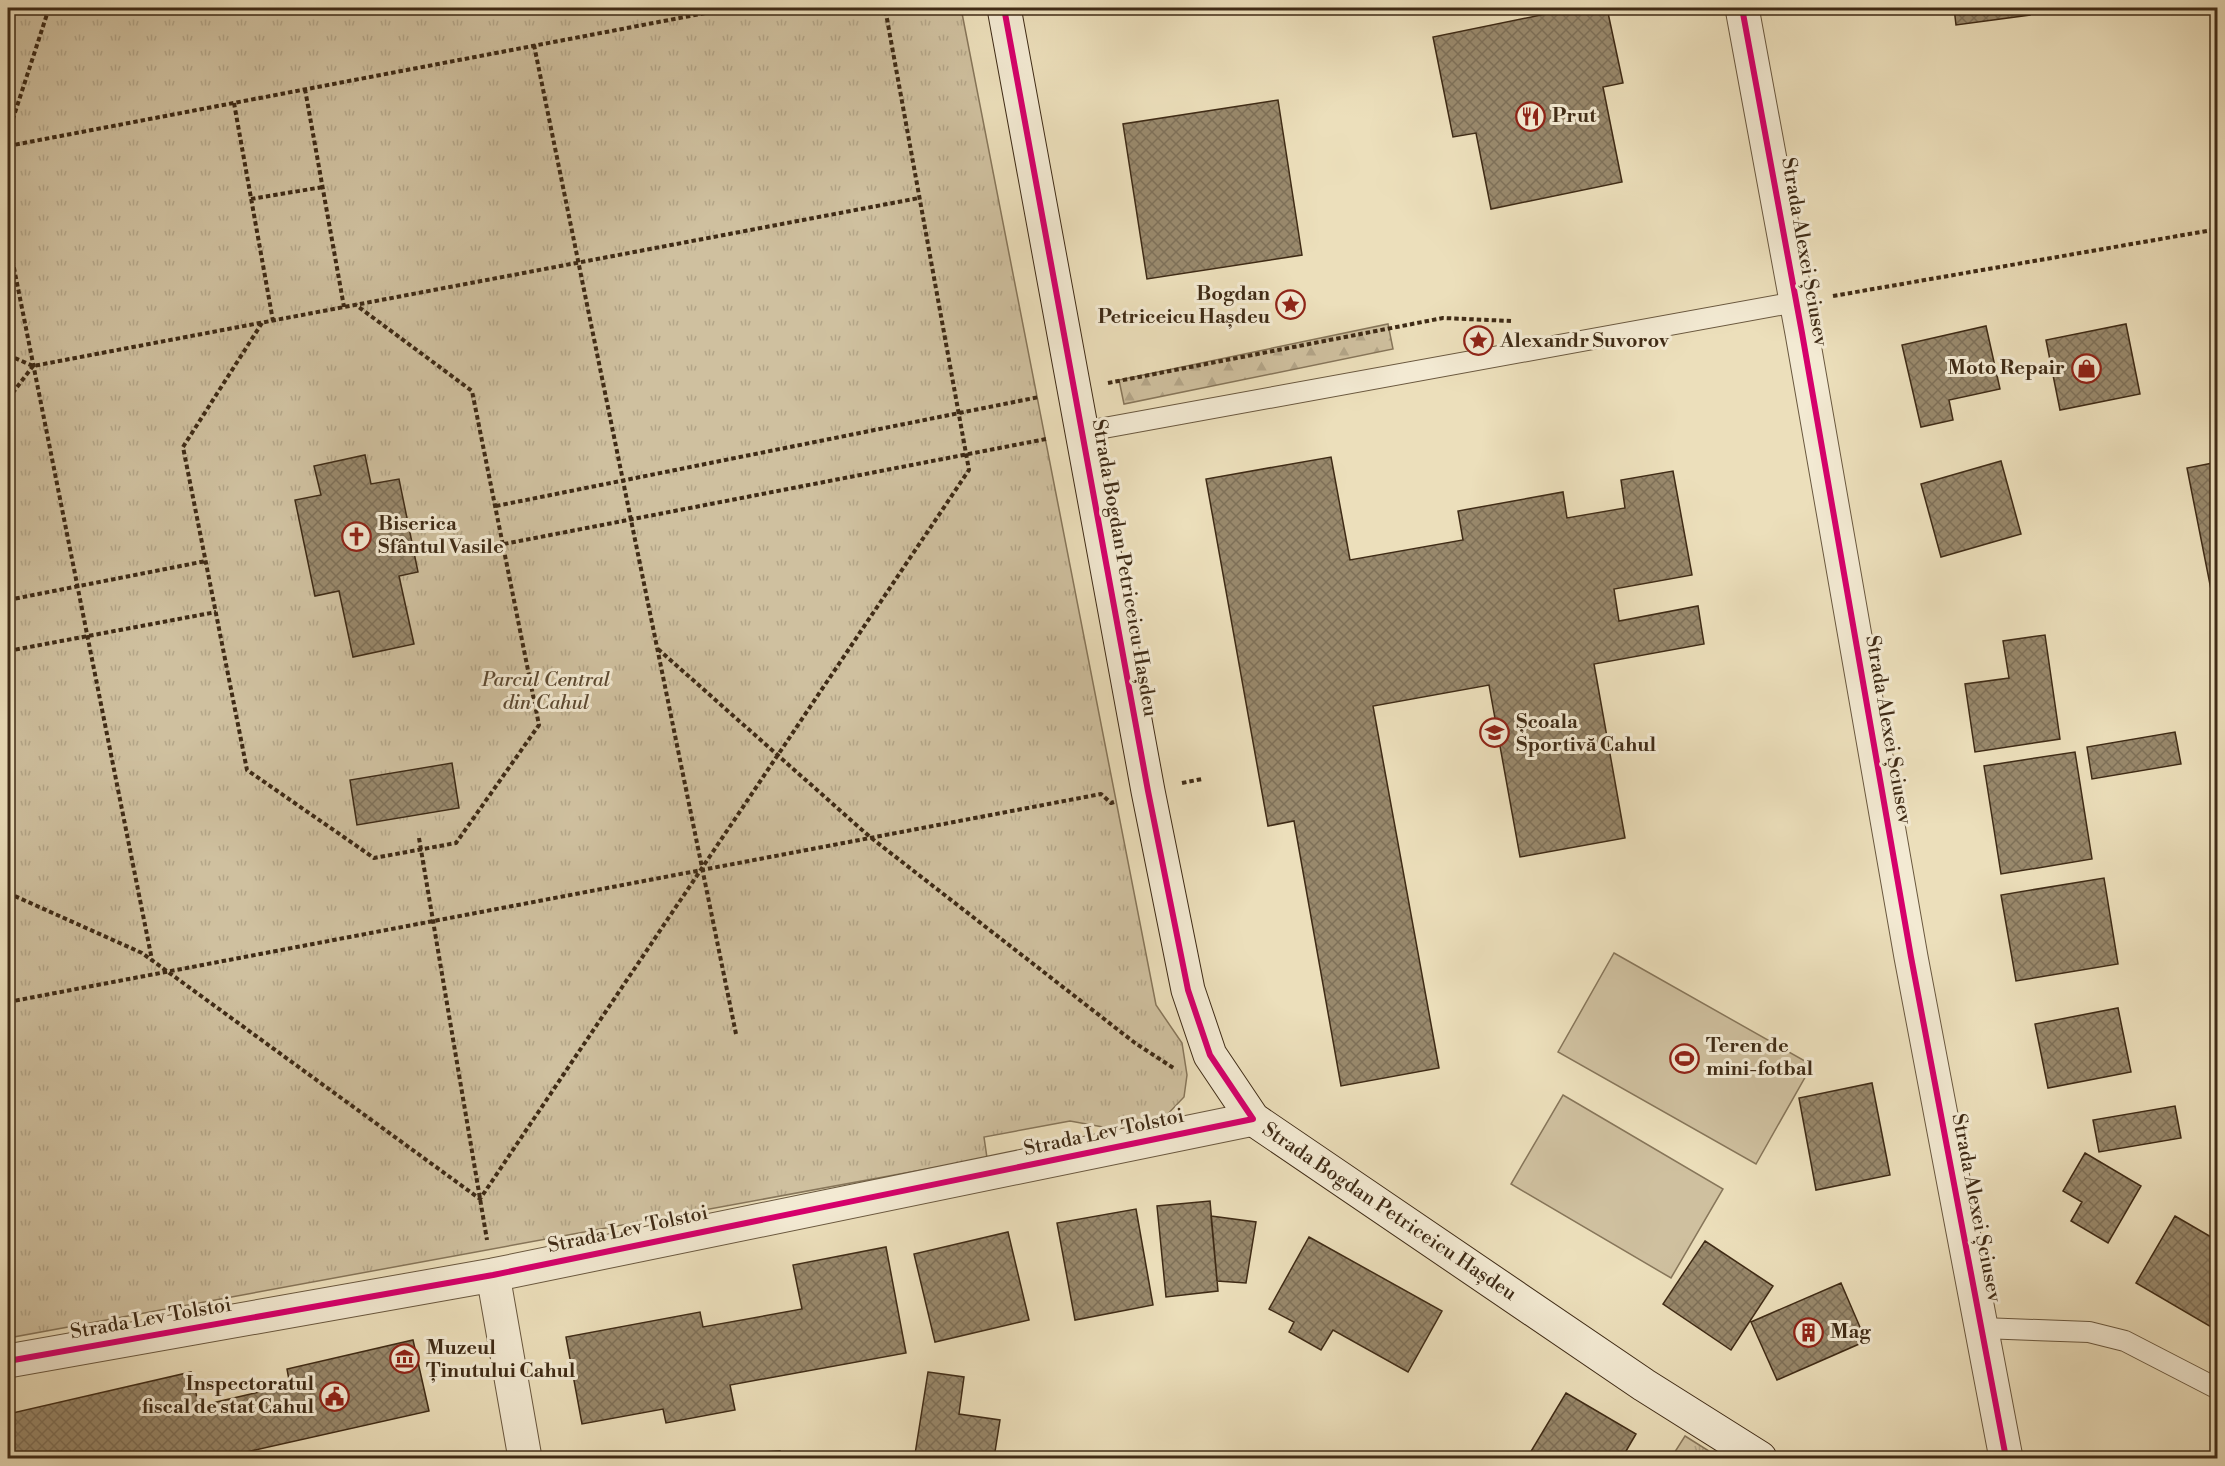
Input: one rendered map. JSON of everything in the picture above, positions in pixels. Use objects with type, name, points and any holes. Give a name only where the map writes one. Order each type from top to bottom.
[{"type":"street","name":"Strada Bogdan Petriceicu Hașdeu","points":[[1004,8],[1148,790],[1188,990],[1210,1055],[1253,1119],[1644,1385],[1760,1458]]},
{"type":"street","name":"Strada Alexei Șciusev","points":[[1742,8],[1911,957],[2006,1458]]},
{"type":"street","name":"Strada Lev Tolstoi","points":[[8,1361],[493,1275],[1253,1119]]},
{"type":"street","points":[[493,1275],[525,1458]]},
{"type":"lane","points":[[1082,432],[1796,302]]},
{"type":"lane","points":[[1982,1328],[2089,1332],[2125,1341],[2217,1389]]},
{"type":"path","points":[[8,134],[49,8]]},
{"type":"path","points":[[8,146],[732,8]]},
{"type":"path","points":[[480,1199],[969,470],[885,8]]},
{"type":"path","points":[[534,45],[736,1035]]},
{"type":"path","points":[[305,89],[344,307]]},
{"type":"path","points":[[234,103],[273,321]]},
{"type":"path","points":[[251,199],[323,187]]},
{"type":"path","points":[[8,355],[33,366],[920,198]]},
{"type":"path","points":[[1796,302],[2217,229]]},
{"type":"path","points":[[8,238],[152,960]]},
{"type":"path","points":[[262,323],[183,447],[247,770],[374,858],[456,843],[539,725],[472,391],[356,305]]},
{"type":"path","points":[[496,506],[1074,389],[1443,318],[1514,321]]},
{"type":"path","points":[[8,399],[33,366]]},
{"type":"path","points":[[504,544],[1082,432]]},
{"type":"path","points":[[8,600],[206,561]]},
{"type":"path","points":[[8,651],[216,612]]},
{"type":"path","points":[[657,648],[870,837],[1134,1042],[1184,1074]]},
{"type":"path","points":[[8,1002],[1101,794],[1111,802],[1148,790],[1202,779]]},
{"type":"path","points":[[419,838],[493,1275]]},
{"type":"path","points":[[8,893],[142,953],[480,1199]]},
{"type":"green space","name":"Parcul Central din Cahul","points":[[8,8],[961,8],[1156,1005],[1182,1043],[1187,1075],[1184,1097],[1164,1118],[1146,1127],[1114,1129],[1070,1121],[984,1137],[987,1158],[8,1338]]},
{"type":"green space","points":[[1388,324],[1393,349],[1124,404],[1119,380]]},
{"type":"green space","name":"Teren de mini-fotbal","points":[[1614,953],[1812,1065],[1756,1164],[1558,1052]]},
{"type":"green space","points":[[1563,1095],[1723,1189],[1671,1278],[1511,1184]]},
{"type":"green space","points":[[1685,1436],[1720,1458],[1671,1458]]},
{"type":"building","points":[[1575,8],[1607,8],[1623,83],[1603,87],[1622,182],[1491,209],[1476,133],[1453,137],[1433,37]]},
{"type":"building","points":[[1954,8],[2029,8],[2030,15],[1956,25]]},
{"type":"building","points":[[1278,100],[1302,255],[1147,279],[1123,124]]},
{"type":"building","points":[[2126,324],[2140,394],[2060,410],[2046,340]]},
{"type":"building","points":[[1986,326],[2000,389],[1949,400],[1953,420],[1921,427],[1902,345]]},
{"type":"building","name":"Biserica Sfântul Vasile","points":[[365,455],[371,484],[399,479],[418,572],[399,576],[414,644],[353,657],[339,591],[315,596],[295,500],[321,495],[314,466]]},
{"type":"building","points":[[1331,457],[1350,560],[1463,540],[1458,511],[1563,492],[1567,518],[1625,508],[1621,480],[1673,471],[1692,575],[1614,589],[1619,621],[1698,606],[1704,644],[1594,664],[1625,838],[1520,857],[1489,685],[1373,706],[1439,1068],[1341,1086],[1294,821],[1268,826],[1206,479]]},
{"type":"building","points":[[2001,461],[2021,534],[1941,557],[1921,484]]},
{"type":"building","points":[[2218,462],[2218,625],[2187,468]]},
{"type":"building","points":[[2045,635],[2060,739],[1975,752],[1965,684],[2009,678],[2003,641]]},
{"type":"building","points":[[2175,732],[2181,764],[2092,779],[2087,747]]},
{"type":"building","points":[[2075,752],[2092,859],[2001,874],[1984,766]]},
{"type":"building","points":[[452,763],[459,808],[357,825],[350,780]]},
{"type":"building","points":[[2104,878],[2118,964],[2016,981],[2001,895]]},
{"type":"building","points":[[2118,1008],[2131,1072],[2048,1088],[2035,1024]]},
{"type":"building","points":[[1872,1083],[1890,1175],[1816,1190],[1799,1098]]},
{"type":"building","points":[[2175,1106],[2181,1138],[2099,1152],[2093,1120]]},
{"type":"building","points":[[2085,1153],[2141,1186],[2108,1243],[2071,1221],[2082,1202],[2063,1191]]},
{"type":"building","points":[[1210,1201],[1218,1291],[1166,1297],[1157,1206]]},
{"type":"building","points":[[1136,1209],[1153,1305],[1075,1320],[1057,1223]]},
{"type":"building","points":[[1211,1216],[1256,1222],[1246,1283],[1217,1281]]},
{"type":"building","points":[[2175,1216],[2218,1241],[2218,1331],[2136,1283]]},
{"type":"building","points":[[1008,1232],[1029,1320],[935,1342],[914,1254]]},
{"type":"building","points":[[1309,1237],[1442,1311],[1408,1372],[1333,1330],[1321,1350],[1289,1332],[1294,1322],[1269,1309]]},
{"type":"building","points":[[1705,1241],[1773,1286],[1731,1350],[1663,1304]]},
{"type":"building","points":[[886,1247],[906,1353],[730,1385],[735,1410],[666,1423],[663,1409],[582,1424],[566,1337],[700,1312],[703,1327],[802,1309],[793,1265]]},
{"type":"building","name":"Mag","points":[[1841,1283],[1866,1341],[1777,1380],[1751,1322]]},
{"type":"building","name":"Inspectoratul fiscal de stat Cahul","points":[[413,1340],[429,1411],[219,1458],[8,1458],[8,1414],[191,1372],[199,1406],[290,1385],[287,1369]]},
{"type":"building","points":[[928,1372],[964,1377],[959,1414],[1000,1420],[994,1458],[936,1458],[915,1454]]},
{"type":"building","points":[[1566,1393],[1636,1434],[1622,1458],[1527,1458]]},
{"type":"building","points":[[780,1451],[781,1458],[658,1458]]},
{"type":"cycle path","points":[[8,1361],[493,1275],[1253,1119],[1210,1055],[1188,990],[1148,791],[1004,8]]},
{"type":"cycle path","points":[[1742,8],[1802,333],[1911,957],[2006,1458]]},
{"type":"place","name":"Prut","points":[[1531,116]]},
{"type":"place","name":"Bogdan Petriceicu Hașdeu","points":[[1291,305]]},
{"type":"place","name":"Alexandr Suvorov","points":[[1479,341]]},
{"type":"place","name":"Moto Repair","points":[[2086,368]]},
{"type":"place","name":"Biserica Sfântul Vasile","points":[[357,536]]},
{"type":"place","name":"Școala Sportivă Cahul","points":[[1495,733]]},
{"type":"place","name":"Teren de mini-fotbal","points":[[1685,1058]]},
{"type":"place","name":"Mag","points":[[1809,1332]]},
{"type":"place","name":"Muzeul Ținutului Cahul","points":[[405,1359]]},
{"type":"place","name":"Inspectoratul fiscal de stat Cahul","points":[[335,1396]]}]
